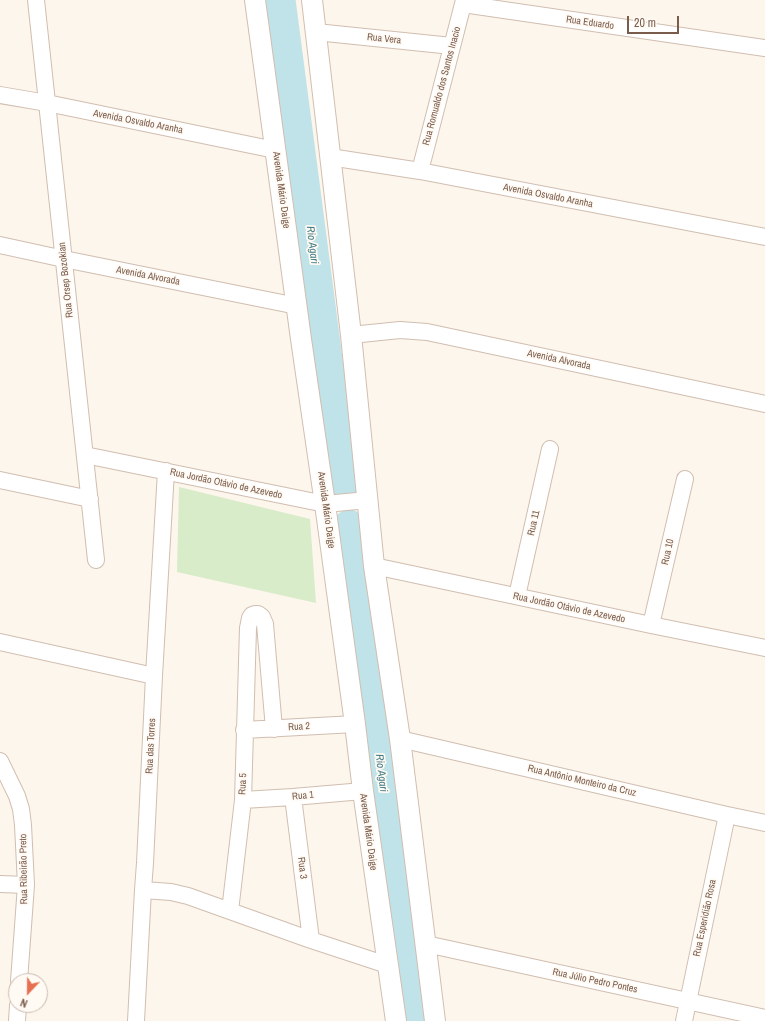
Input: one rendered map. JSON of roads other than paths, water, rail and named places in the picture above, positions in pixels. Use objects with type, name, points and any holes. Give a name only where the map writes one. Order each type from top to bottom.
[{"type":"street","name":"Rua Orsep Bozokian","points":[[36,0],[96,560]]},
{"type":"street","name":"Avenida Mário Daige","points":[[255,0],[355,724],[362,791],[396,1021]]},
{"type":"street","points":[[312,0],[351,335],[374,566],[400,739],[426,944],[434,1021]]},
{"type":"street","name":"Rua Romualdo dos Santos Inacio","points":[[420,171],[464,2]]},
{"type":"street","name":"Rua Eduardo","points":[[464,2],[765,48]]},
{"type":"street","name":"Rua Vera","points":[[316,32],[452,46]]},
{"type":"street","name":"Avenida Osvaldo Aranha","points":[[0,95],[47,103],[275,150]]},
{"type":"street","name":"Avenida Osvaldo Aranha","points":[[330,157],[420,171],[765,237]]},
{"type":"street","name":"Avenida Alvorada","points":[[0,245],[297,306]]},
{"type":"street","name":"Avenida Alvorada","points":[[351,335],[400,330],[427,332],[765,404]]},
{"type":"street","name":"Rua 11","points":[[517,596],[550,449]]},
{"type":"street","name":"Rua Jordão Otávio de Azevedo","points":[[85,455],[325,504],[368,500]]},
{"type":"street","name":"Rua das Torres","points":[[136,1021],[166,472]]},
{"type":"street","name":"Rua 10","points":[[650,625],[685,479]]},
{"type":"street","points":[[0,480],[90,499]]},
{"type":"street","name":"Rua Jordão Otávio de Azevedo","points":[[374,566],[765,648]]},
{"type":"street","name":"Rua 5","points":[[230,911],[242,800],[248,628],[250,618],[255,614],[262,617],[265,624],[274,729]]},
{"type":"street","points":[[0,642],[154,676]]},
{"type":"street","name":"Rua 2","points":[[244,730],[355,724]]},
{"type":"street","name":"Rua Antônio Monteiro da Cruz","points":[[400,739],[727,815],[765,822]]},
{"type":"street","name":"Rua Ribeirão Preto","points":[[0,761],[17,796],[21,809],[23,825],[26,885],[20,973]]},
{"type":"street","name":"Rua 1","points":[[242,800],[362,791]]},
{"type":"street","name":"Rua 3","points":[[293,797],[311,940]]},
{"type":"street","name":"Rua Esperidião Rosa","points":[[684,1021],[727,815]]},
{"type":"street","points":[[0,884],[26,885]]},
{"type":"street","points":[[143,890],[170,892],[188,896],[311,940],[387,965]]},
{"type":"street","name":"Rua Júlio Pedro Pontes","points":[[426,944],[765,1018]]},
{"type":"waterway","name":"Rio Agari","points":[[280,0],[344,489]]},
{"type":"waterway","name":"Rio Agari","points":[[349,525],[413,1021]]}]
